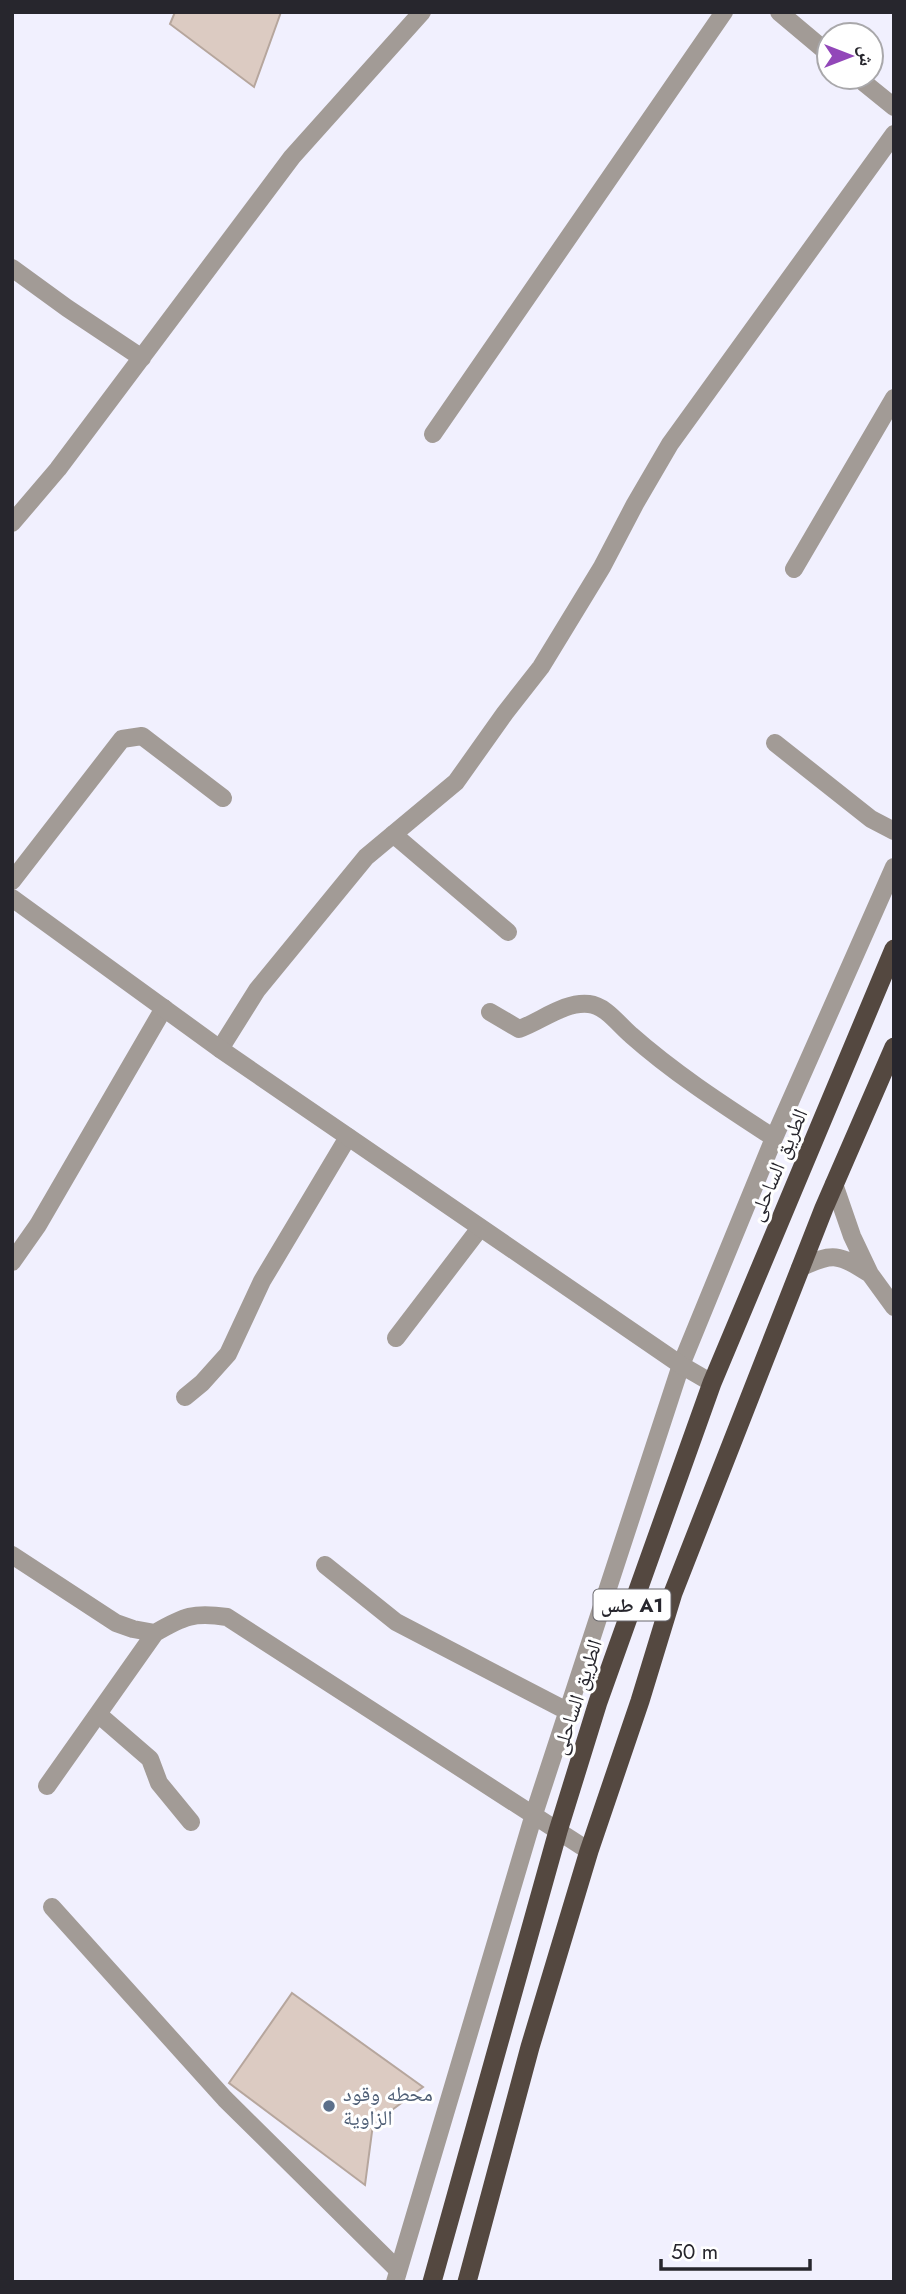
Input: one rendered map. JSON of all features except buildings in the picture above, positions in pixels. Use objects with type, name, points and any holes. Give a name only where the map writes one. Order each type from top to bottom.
[{"type":"highway","name":"الطريق الساحلى","points":[[432,2282],[558,1831],[598,1702],[712,1383],[894,949]]},
{"type":"highway","name":"طس A1","points":[[467,2282],[530,2047],[589,1851],[673,1593],[834,1184],[894,1047]]},
{"type":"street","points":[[12,523],[58,470],[292,157],[422,12]]},
{"type":"street","points":[[433,433],[724,12]]},
{"type":"street","points":[[779,12],[815,42]]},
{"type":"street","points":[[875,91],[894,107]]},
{"type":"street","points":[[220,1049],[257,990],[366,857],[461,776],[541,667],[602,567],[670,444],[894,134]]},
{"type":"street","points":[[12,268],[142,358]]},
{"type":"street","points":[[794,569],[894,398]]},
{"type":"street","points":[[12,881],[122,740],[142,736],[223,798]]},
{"type":"street","points":[[775,743],[871,819],[894,831]]},
{"type":"street","points":[[393,834],[508,932]]},
{"type":"street","points":[[52,1907],[225,2099],[397,2276],[534,1814],[681,1365],[774,1138],[894,867]]},
{"type":"street","points":[[12,898],[220,1049],[681,1365],[712,1383]]},
{"type":"street","points":[[490,1012],[519,1029],[574,1005],[587,1003],[599,1007],[693,1085],[774,1138]]},
{"type":"street","points":[[12,1262],[38,1225],[164,1008]]},
{"type":"street","points":[[184,1397],[202,1383],[229,1354],[262,1281],[348,1137]]},
{"type":"street","points":[[834,1184],[852,1236],[870,1274],[894,1307]]},
{"type":"street","points":[[397,1338],[480,1228]]},
{"type":"street","points":[[800,1268],[824,1256],[846,1259],[870,1274]]},
{"type":"street","points":[[12,1555],[116,1623],[155,1633]]},
{"type":"street","points":[[325,1565],[396,1622],[567,1711]]},
{"type":"street","points":[[47,1786],[155,1633],[179,1619],[204,1613],[227,1617],[589,1851]]},
{"type":"street","points":[[98,1714],[150,1759],[159,1783],[191,1822]]},
{"type":"place","name":"محطه وقود الزاوية","points":[[329,2106]]}]
